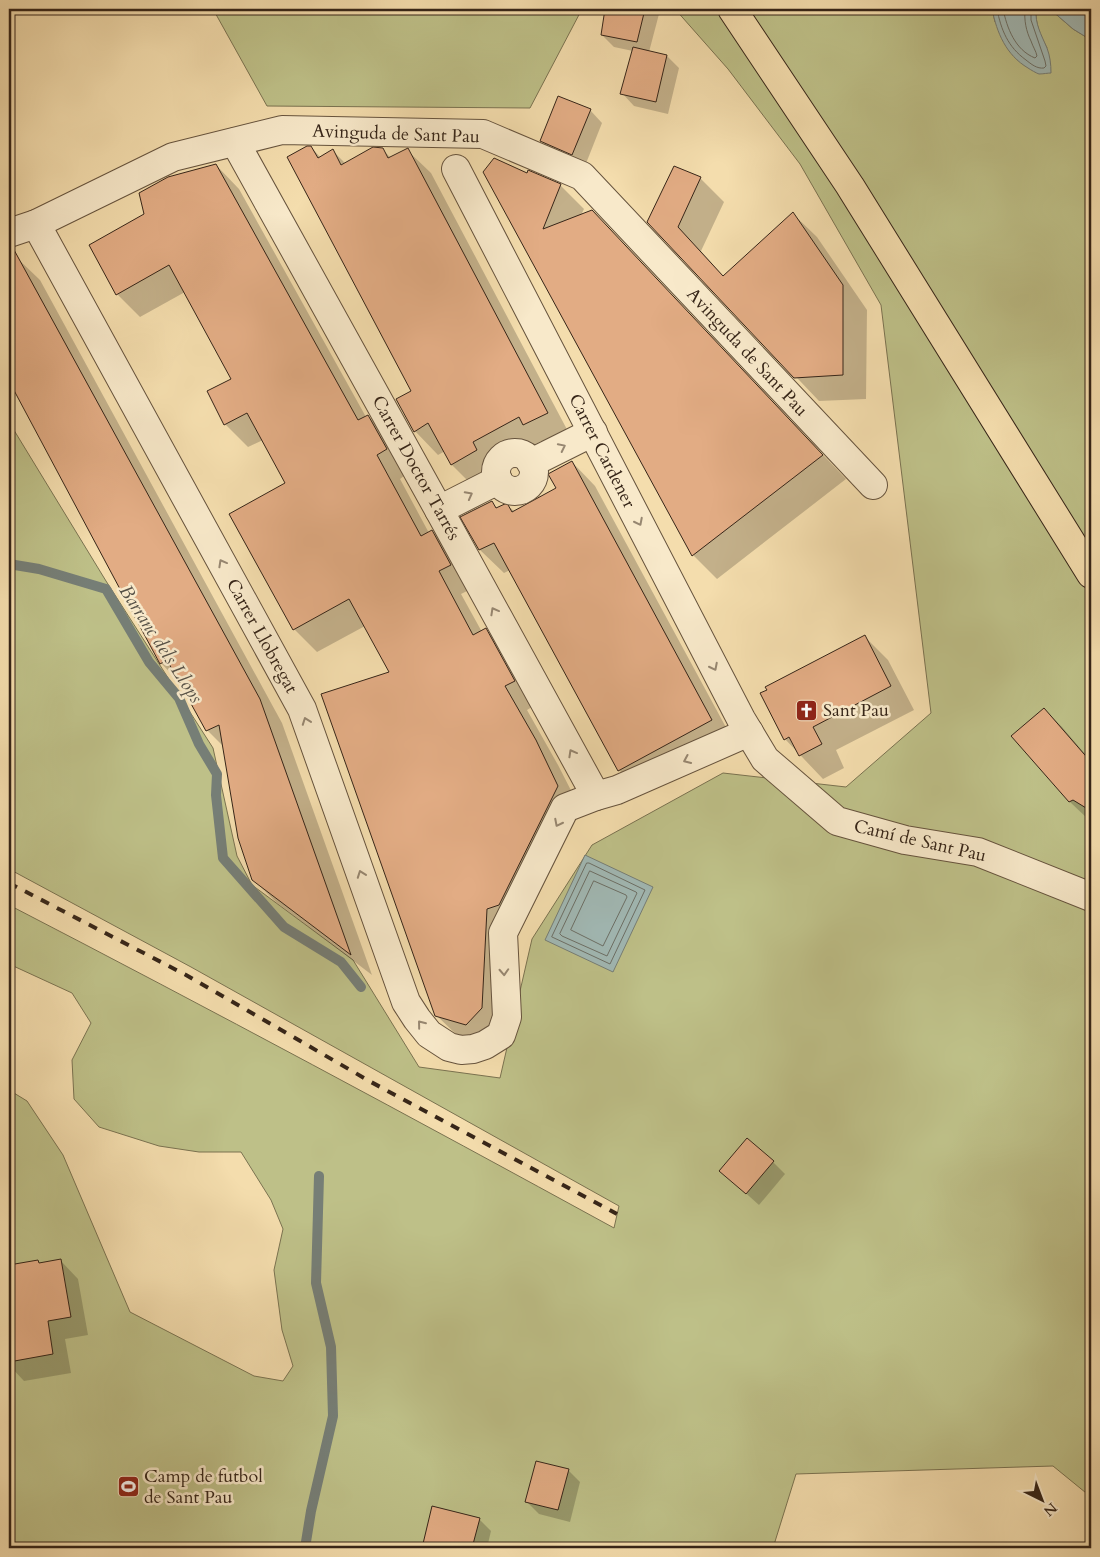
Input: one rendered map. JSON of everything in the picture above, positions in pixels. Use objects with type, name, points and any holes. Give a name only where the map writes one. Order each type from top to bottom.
[{"type":"main road","points":[[732,9],[850,186],[1091,574]]},
{"type":"street","name":"Avinguda de Sant Pau","points":[[9,233],[36,224],[173,158],[282,130],[484,134],[582,176],[873,485]]},
{"type":"street","name":"Carrer Doctor Tarrés","points":[[235,142],[596,796]]},
{"type":"street","name":"Carrer Cardener","points":[[456,169],[749,732]]},
{"type":"street","name":"Carrer Llobregat","points":[[36,224],[302,709],[406,1002],[429,1034],[450,1047],[461,1050],[485,1045],[501,1035],[507,1017],[502,933],[566,808],[596,796]]},
{"type":"street","points":[[439,510],[498,480],[497,466],[507,455],[520,454],[527,457],[531,463],[593,432]]},
{"type":"street","points":[[596,796],[617,790],[749,732]]},
{"type":"street","name":"Camí de Sant Pau","points":[[749,732],[765,759],[837,821],[905,840],[978,852],[1091,897]]},
{"type":"green space","points":[[213,9],[582,9],[530,108],[267,106]]},
{"type":"green space","points":[[675,9],[992,9],[995,22],[1047,48],[1038,29],[1036,9],[1050,9],[1073,29],[1091,40],[1091,1497],[1053,1466],[796,1474],[773,1548],[9,1548],[9,1090],[27,1101],[63,1155],[130,1312],[254,1376],[283,1381],[293,1366],[282,1330],[274,1270],[283,1229],[271,1200],[241,1152],[199,1152],[159,1146],[99,1127],[74,1099],[72,1060],[91,1023],[72,993],[9,964],[9,905],[161,984],[614,1228],[619,1206],[191,967],[9,869],[9,422],[106,581],[213,748],[237,856],[252,885],[353,960],[419,1067],[500,1078],[532,939],[592,845],[723,773],[846,787],[931,713],[881,305],[800,164],[728,69]]},
{"type":"water","points":[[992,9],[1036,9],[1037,24],[1049,54],[1051,73],[1038,74],[1014,57],[1000,35]]},
{"type":"water","points":[[1050,9],[1091,9],[1091,40],[1073,29]]},
{"type":"water","points":[[585,855],[653,887],[613,972],[545,940]]},
{"type":"building","points":[[605,9],[645,9],[637,42],[601,35]]},
{"type":"building","points":[[633,47],[667,55],[656,102],[620,94]]},
{"type":"building","points":[[558,96],[591,109],[572,155],[540,141]]},
{"type":"building","points":[[307,146],[311,146],[318,158],[333,149],[341,165],[373,147],[383,148],[388,158],[408,148],[548,413],[523,425],[519,417],[473,442],[477,450],[451,465],[428,423],[414,432],[396,399],[411,391],[287,157]]},
{"type":"building","points":[[494,158],[527,173],[528,170],[561,184],[543,229],[592,210],[823,455],[692,556],[483,172]]},
{"type":"building","points":[[216,164],[358,420],[368,415],[387,449],[377,455],[421,536],[432,530],[451,565],[439,571],[473,635],[486,628],[515,681],[505,686],[536,740],[558,786],[499,905],[487,909],[482,1008],[466,1025],[435,1016],[321,694],[389,672],[349,599],[293,630],[229,514],[285,483],[247,413],[224,425],[207,391],[231,379],[169,265],[116,295],[89,245],[144,214],[139,193],[168,177]]},
{"type":"building","points":[[674,166],[701,177],[678,227],[723,276],[793,212],[843,285],[843,375],[794,378],[647,222]]},
{"type":"building","points":[[9,248],[13,248],[260,699],[351,955],[252,880],[238,838],[219,725],[206,731],[167,660],[160,664],[9,381]]},
{"type":"building","points":[[572,461],[712,720],[618,771],[494,543],[479,550],[460,517],[492,501],[496,508],[507,503],[512,512],[556,488],[548,474]]},
{"type":"building","name":"Sant Pau","points":[[865,635],[891,686],[813,727],[822,744],[799,756],[789,737],[784,740],[760,693],[767,690],[765,687]]},
{"type":"building","points":[[1044,708],[1091,762],[1091,811],[1073,800],[1069,802],[1011,736]]},
{"type":"building","points":[[747,1138],[774,1161],[746,1194],[719,1171]]},
{"type":"building","points":[[61,1259],[71,1317],[48,1321],[53,1354],[9,1362],[9,1265],[38,1260],[39,1263]]},
{"type":"building","points":[[536,1461],[569,1469],[558,1510],[525,1502]]},
{"type":"building","points":[[432,1506],[480,1518],[472,1548],[422,1548]]},
{"type":"waterway","name":"Barranc dels Llops","points":[[9,564],[39,569],[106,589],[149,662],[179,698],[199,744],[217,774],[216,795],[223,858],[284,927],[341,962],[361,987]]},
{"type":"waterway","name":"Barranc dels Llops","points":[[305,1548],[311,1511],[333,1416],[331,1347],[316,1283],[319,1176]]},
{"type":"railway","points":[[9,883],[186,975],[371,1082],[617,1214]]},
{"type":"place","name":"Sant Pau","points":[[807,710]]},
{"type":"place","name":"Camp de futbol de Sant Pau","points":[[128,1486]]}]
